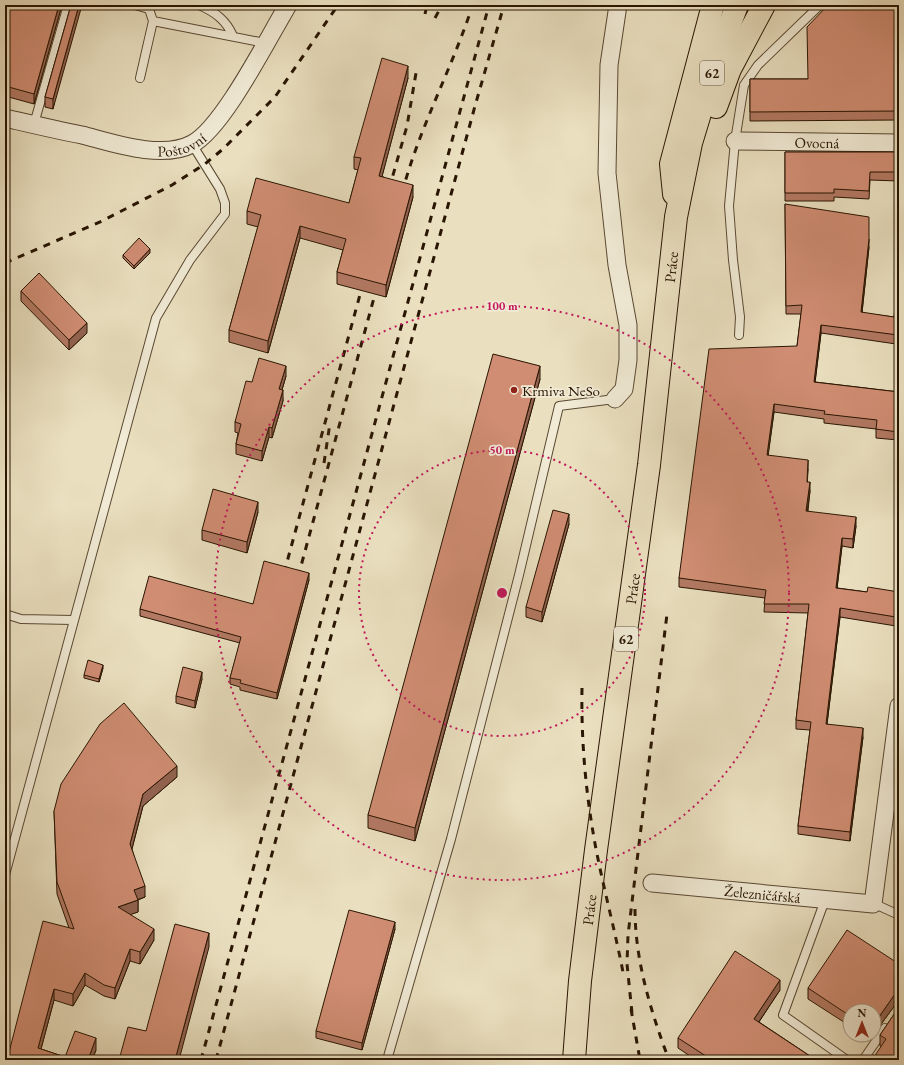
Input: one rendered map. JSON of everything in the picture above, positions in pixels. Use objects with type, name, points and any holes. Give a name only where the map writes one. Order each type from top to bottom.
[{"type":"main road","points":[[676,217],[671,164],[713,5]]},
{"type":"main road","name":"62","points":[[692,143],[714,67],[737,5]]},
{"type":"main road","points":[[692,143],[712,118],[730,69],[764,5]]},
{"type":"main road","name":"Práce","points":[[574,1060],[580,981],[596,850],[649,464],[676,217],[692,143]]},
{"type":"street","name":"Poštovní","points":[[5,118],[141,149],[173,150],[192,144],[204,135],[226,110],[288,5]]},
{"type":"street","points":[[615,399],[624,389],[628,360],[628,325],[617,265],[608,173],[610,65],[618,5]]},
{"type":"street","name":"Ovocná","points":[[735,142],[899,143]]},
{"type":"street","points":[[875,905],[899,706]]},
{"type":"street","name":"Železničářská","points":[[652,883],[875,905]]},
{"type":"lane","points":[[34,124],[68,5]]},
{"type":"lane","points":[[199,5],[213,11],[228,24],[233,36]]},
{"type":"lane","points":[[739,335],[740,317],[733,260],[729,206],[735,142],[744,85],[758,65],[820,5]]},
{"type":"lane","points":[[140,78],[153,21],[149,9],[141,6]]},
{"type":"lane","points":[[153,21],[265,42]]},
{"type":"lane","points":[[5,875],[156,318],[190,260],[225,214],[225,203],[220,189],[192,144]]},
{"type":"lane","points":[[387,1060],[451,839],[519,575],[559,406],[615,399]]},
{"type":"lane","points":[[5,614],[21,619],[73,620]]},
{"type":"lane","points":[[825,900],[783,1015],[847,1060]]},
{"type":"lane","points":[[875,905],[899,915]]},
{"type":"lane","points":[[863,1060],[890,1021]]},
{"type":"building","points":[[5,5],[59,5],[34,94],[5,86]]},
{"type":"building","points":[[71,5],[79,5],[53,99],[45,97]]},
{"type":"building","points":[[828,5],[899,5],[899,111],[750,112],[750,79],[808,79],[807,27]]},
{"type":"building","points":[[382,58],[408,66],[379,176],[413,185],[386,285],[337,272],[346,239],[300,226],[268,341],[229,330],[261,215],[247,211],[256,178],[349,203],[361,158],[354,157]]},
{"type":"building","points":[[785,152],[899,152],[899,172],[870,172],[869,191],[834,189],[834,193],[785,193]]},
{"type":"building","points":[[785,204],[869,217],[869,239],[861,312],[894,317],[896,297],[899,298],[899,345],[896,344],[898,335],[821,325],[814,382],[899,392],[898,432],[876,429],[877,420],[824,414],[825,411],[774,404],[767,455],[808,460],[807,482],[810,482],[806,511],[856,517],[853,539],[842,538],[836,588],[867,592],[868,587],[899,592],[896,617],[840,608],[826,724],[863,728],[850,832],[798,826],[811,722],[796,720],[809,604],[764,604],[766,590],[679,578],[709,349],[797,346],[802,305],[786,306]]},
{"type":"building","points":[[139,238],[150,249],[134,266],[123,255]]},
{"type":"building","points":[[39,273],[87,323],[69,340],[21,291]]},
{"type":"building","points":[[899,346],[899,361],[897,361]]},
{"type":"building","points":[[493,354],[540,366],[415,828],[368,815]]},
{"type":"building","points":[[259,358],[286,366],[279,389],[283,390],[272,428],[269,427],[262,451],[236,444],[241,424],[235,422],[246,381],[252,382]]},
{"type":"building","points":[[213,489],[258,502],[247,542],[202,530]]},
{"type":"building","points":[[553,510],[569,514],[542,612],[526,607]]},
{"type":"building","points":[[264,561],[309,573],[277,693],[240,683],[241,680],[230,678],[241,637],[140,609],[149,576],[253,604]]},
{"type":"building","points":[[88,660],[103,665],[99,679],[84,675]]},
{"type":"building","points":[[183,667],[202,672],[195,701],[176,696]]},
{"type":"building","points":[[124,703],[177,766],[143,794],[130,844],[145,886],[134,890],[138,900],[118,907],[154,929],[140,952],[130,949],[115,988],[104,985],[85,973],[73,994],[54,989],[38,1048],[65,1057],[75,1031],[96,1038],[88,1060],[7,1060],[43,921],[74,929],[57,882],[54,811],[61,784],[100,724]]},
{"type":"building","points":[[349,910],[395,922],[362,1043],[316,1031]]},
{"type":"building","points":[[175,924],[209,933],[175,1060],[119,1060],[128,1027],[146,1031]]},
{"type":"building","points":[[847,930],[899,964],[899,992],[895,994],[882,1013],[882,1003],[842,1003],[842,1011],[808,988]]},
{"type":"building","points":[[735,951],[780,980],[754,1019],[816,1060],[712,1060],[678,1038]]},
{"type":"building","points":[[899,1007],[899,1060],[872,1060],[886,1039],[882,1036],[882,1032]]},
{"type":"railway","points":[[5,263],[102,221],[172,185],[205,164],[223,149],[275,97],[338,5]]},
{"type":"railway","points":[[425,14],[427,5]]},
{"type":"railway","points":[[435,18],[442,5]]},
{"type":"railway","points":[[201,1060],[489,5]]},
{"type":"railway","points":[[216,1060],[475,106],[504,5]]},
{"type":"railway","points":[[402,193],[416,148],[469,16]]},
{"type":"railway","points":[[389,189],[407,126],[416,73]]},
{"type":"railway","points":[[284,573],[364,280]]},
{"type":"railway","points":[[298,577],[378,283]]},
{"type":"railway","points":[[324,463],[330,423]]},
{"type":"railway","points":[[632,1013],[627,964],[628,935],[667,614]]},
{"type":"railway","points":[[582,688],[583,749],[589,809],[599,864],[623,972]]},
{"type":"railway","points":[[635,909],[638,948],[645,986],[669,1060]]},
{"type":"railway","points":[[631,1009],[640,1060]]},
{"type":"place","name":"Krmiva NeSo","points":[[514,390]]}]
